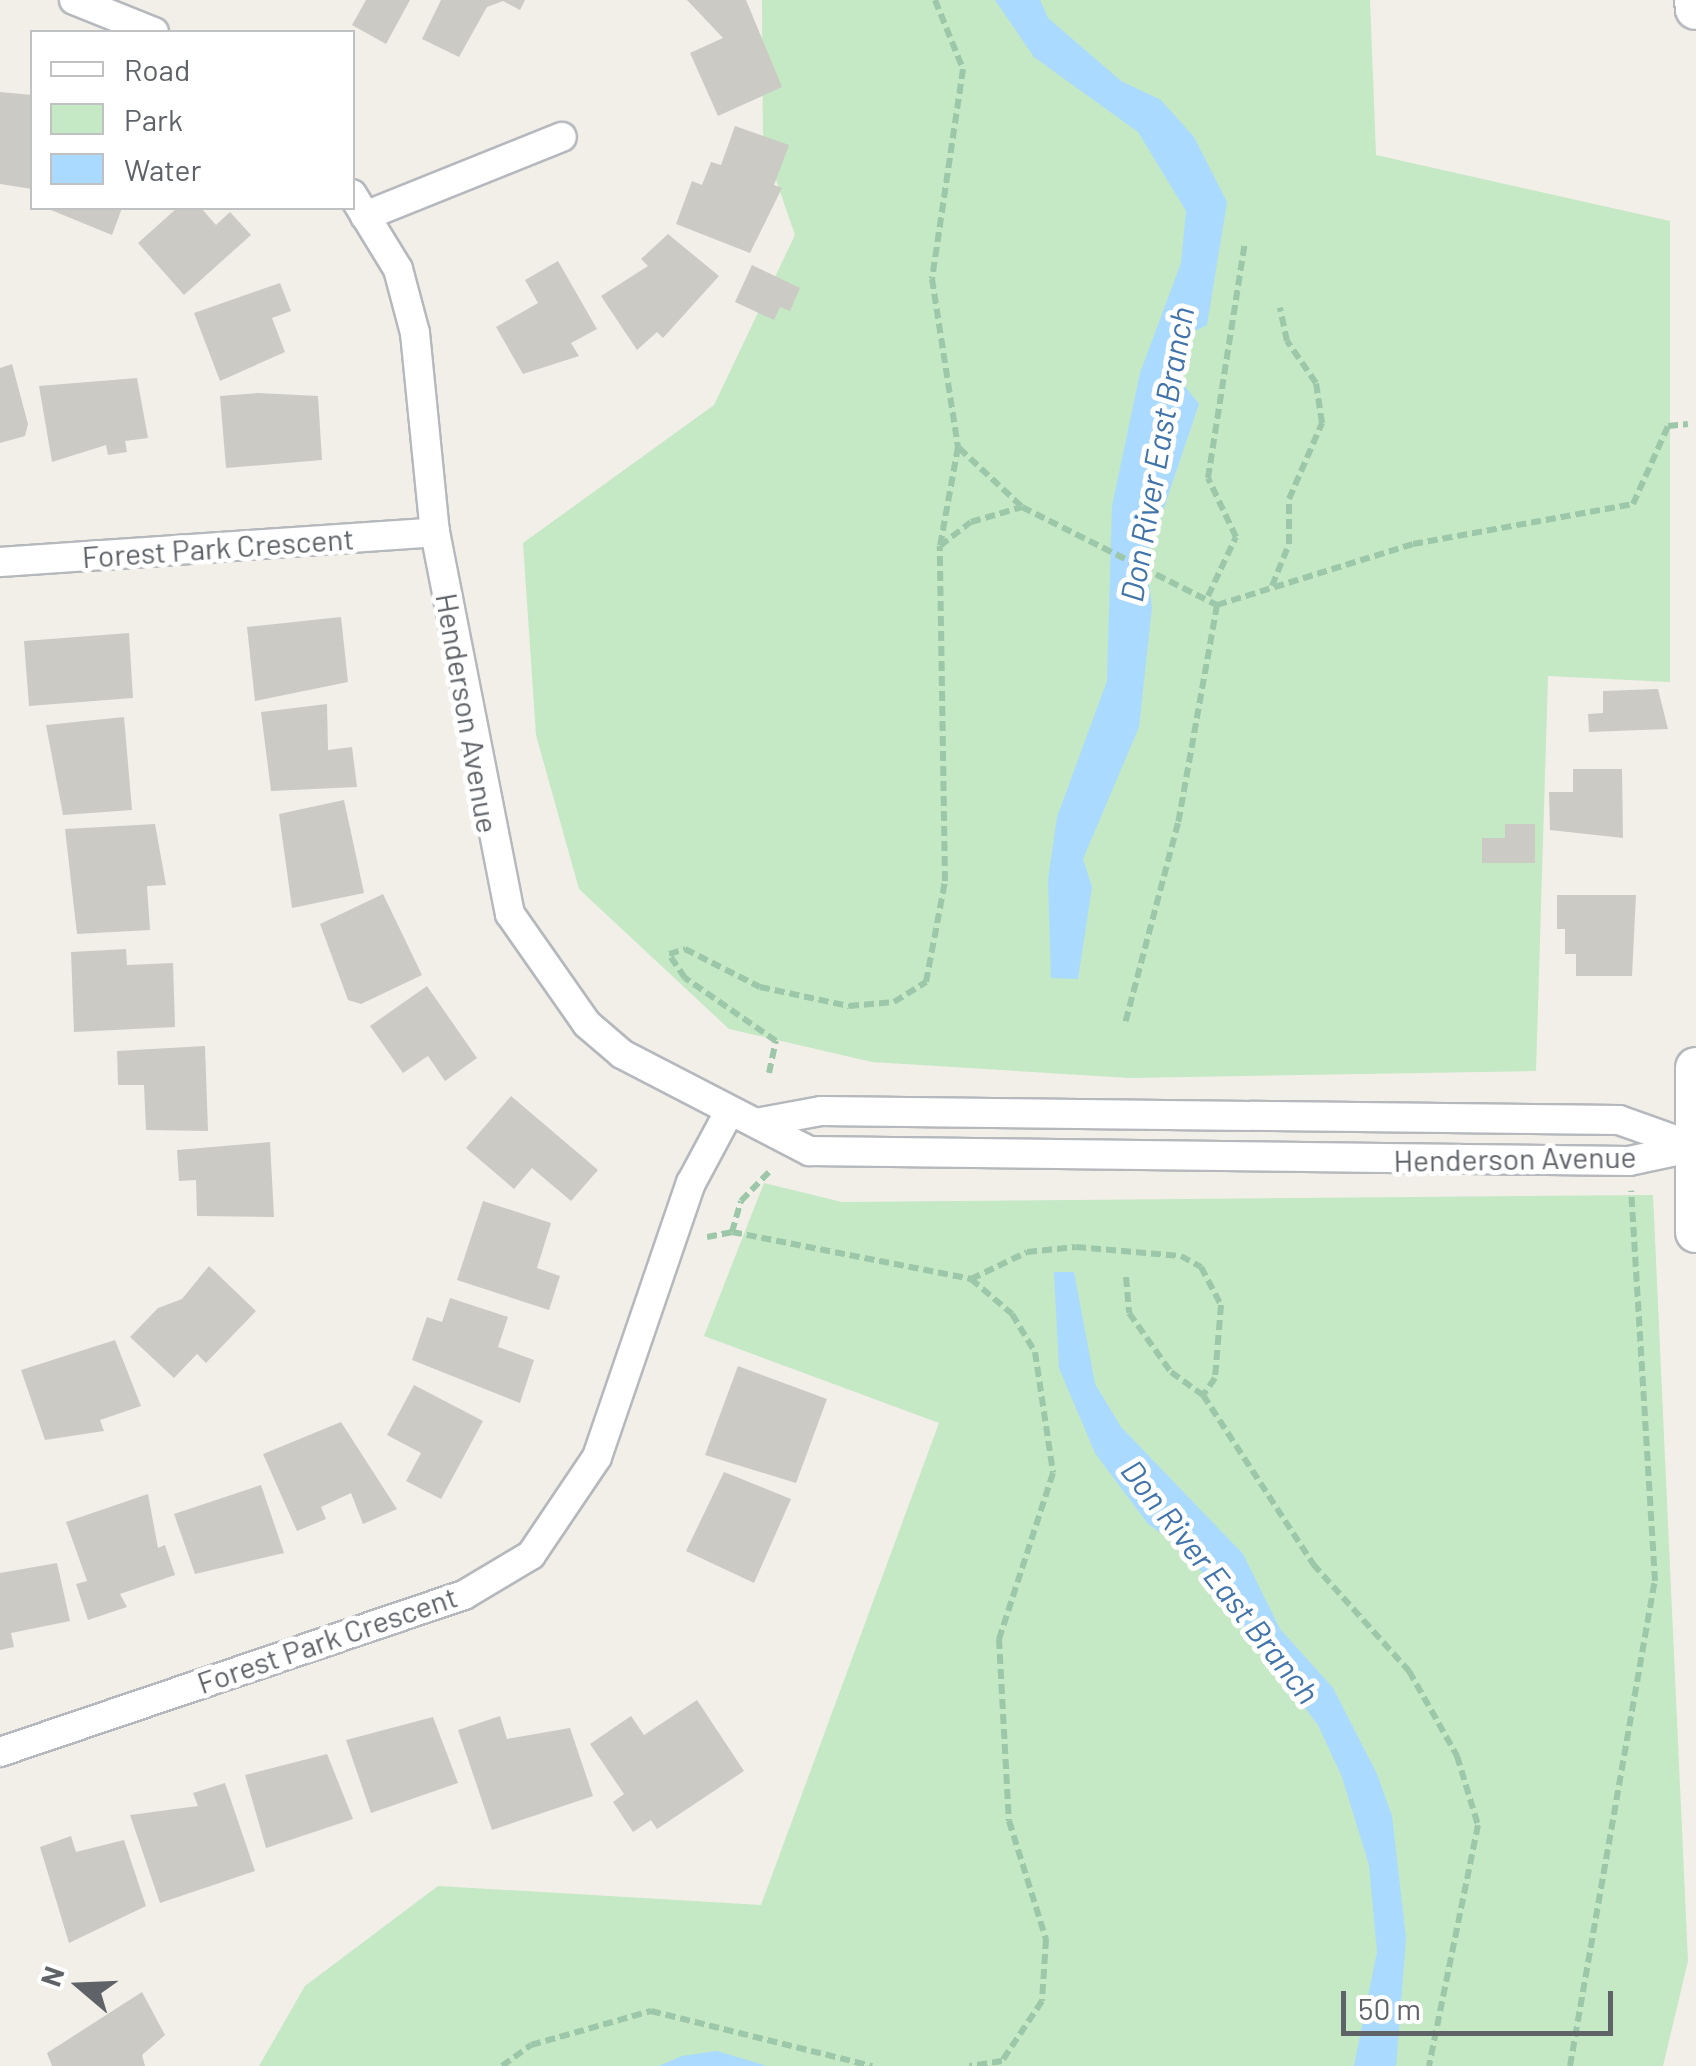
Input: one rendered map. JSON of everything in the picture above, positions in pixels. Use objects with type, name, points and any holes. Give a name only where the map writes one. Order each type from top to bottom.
[{"type":"main road","points":[[1695,0],[1696,9]]},
{"type":"main road","points":[[1696,1068],[1696,1232]]},
{"type":"street","points":[[74,0],[147,18]]},
{"type":"street","points":[[359,205],[562,137]]},
{"type":"street","name":"Henderson Avenue","points":[[359,205],[398,269],[416,333],[435,532],[510,914],[587,1024],[728,1116],[756,1122],[809,1151],[1629,1162],[1695,1147]]},
{"type":"street","name":"Forest Park Crescent","points":[[0,562],[435,532]]},
{"type":"street","name":"Henderson Avenue","points":[[756,1122],[821,1111],[1619,1120],[1695,1147]]},
{"type":"street","name":"Forest Park Crescent","points":[[0,1752],[464,1594],[531,1555],[596,1457],[691,1183],[728,1116]]},
{"type":"path","points":[[769,1073],[776,1042],[685,978],[669,954],[685,949],[760,986],[848,1006],[894,1002],[926,982],[946,881],[940,546],[958,447],[932,279],[963,70],[935,0]]},
{"type":"path","points":[[1208,596],[1236,537],[1208,478],[1245,244]]},
{"type":"path","points":[[1272,587],[1289,544],[1288,499],[1322,423],[1316,383],[1287,342],[1280,308]]},
{"type":"path","points":[[1217,605],[1413,544],[1633,504],[1668,426],[1688,424]]},
{"type":"path","points":[[958,447],[1022,507],[1084,546],[1190,592],[1208,596],[1217,605]]},
{"type":"path","points":[[940,546],[971,522],[1022,507]]},
{"type":"path","points":[[1125,1024],[1178,823],[1217,605]]},
{"type":"path","points":[[732,1232],[741,1201],[770,1171]]},
{"type":"path","points":[[1570,2066],[1655,1581],[1631,1191]]},
{"type":"path","points":[[704,1238],[732,1232],[971,1279],[1012,1314],[1035,1352],[1053,1473],[999,1639],[1009,1822],[1046,1939],[1042,2001],[1002,2061],[969,2066]]},
{"type":"path","points":[[971,1279],[1027,1252],[1119,1246],[1181,1256],[1201,1268],[1221,1305],[1215,1378],[1203,1395]]},
{"type":"path","points":[[1126,1276],[1129,1313],[1172,1372],[1203,1395],[1313,1564],[1409,1670],[1457,1756],[1478,1825],[1429,2066]]},
{"type":"path","points":[[502,2066],[531,2045],[651,2011],[872,2066]]},
{"type":"green space","points":[[762,0],[1370,0],[1376,155],[1670,221],[1670,682],[1548,676],[1536,1071],[1129,1078],[872,1062],[729,1029],[579,889],[536,735],[523,543],[714,405],[795,235],[763,142]]},
{"type":"green space","points":[[764,1183],[842,1202],[1653,1195],[1688,1961],[1663,2066],[259,2066],[305,1986],[438,1886],[761,1905],[939,1423],[704,1336]]},
{"type":"water","name":"Don River East Branch","points":[[995,0],[1040,0],[1048,18],[1121,81],[1161,100],[1194,137],[1227,202],[1207,325],[1193,332],[1179,379],[1199,404],[1146,561],[1152,607],[1139,727],[1083,859],[1092,887],[1078,979],[1051,978],[1048,880],[1057,817],[1107,681],[1112,506],[1140,373],[1181,263],[1186,211],[1138,132],[1034,57]]},
{"type":"water","name":"Don River East Branch","points":[[1054,1272],[1074,1272],[1095,1384],[1121,1427],[1243,1554],[1280,1629],[1333,1688],[1377,1774],[1392,1816],[1406,1938],[1396,2066],[1354,2066],[1377,1952],[1369,1865],[1342,1777],[1318,1725],[1185,1550],[1148,1524],[1095,1453],[1059,1368]]},
{"type":"water","points":[[717,2051],[767,2066],[659,2066],[682,2056]]},
{"type":"building","points":[[366,0],[410,0],[386,44],[352,25]]},
{"type":"building","points":[[441,0],[525,0],[520,10],[503,1],[487,7],[459,57],[422,39]]},
{"type":"building","points":[[687,0],[746,0],[782,87],[718,116],[690,53],[723,38]]},
{"type":"building","points":[[0,92],[30,95],[30,189],[0,184]]},
{"type":"building","points":[[735,126],[789,145],[774,185],[782,188],[750,253],[676,224],[692,181],[702,185],[711,162],[721,165]]},
{"type":"building","points":[[51,210],[121,210],[112,235]]},
{"type":"building","points":[[175,210],[203,210],[216,225],[230,212],[251,235],[184,295],[138,243]]},
{"type":"building","points":[[668,234],[719,276],[663,338],[657,332],[637,350],[601,296],[648,266],[641,259]]},
{"type":"building","points":[[558,261],[597,329],[571,343],[579,356],[523,374],[496,327],[538,303],[525,280]]},
{"type":"building","points":[[752,265],[800,288],[790,311],[780,307],[774,320],[735,302]]},
{"type":"building","points":[[280,283],[291,311],[272,318],[285,352],[220,381],[194,313]]},
{"type":"building","points":[[12,364],[28,424],[25,436],[0,443],[0,368]]},
{"type":"building","points":[[137,378],[148,438],[125,441],[127,452],[108,455],[106,445],[52,462],[39,386]]},
{"type":"building","points":[[220,396],[318,396],[322,460],[226,468]]},
{"type":"building","points":[[341,617],[348,682],[255,701],[247,627]]},
{"type":"building","points":[[129,633],[133,698],[29,706],[24,641]]},
{"type":"building","points":[[1658,689],[1668,729],[1589,732],[1588,714],[1603,713],[1603,691]]},
{"type":"building","points":[[327,704],[328,750],[352,747],[357,787],[271,791],[261,712]]},
{"type":"building","points":[[124,717],[132,810],[63,815],[46,725]]},
{"type":"building","points":[[1573,769],[1622,769],[1623,838],[1550,830],[1549,792],[1573,792]]},
{"type":"building","points":[[344,800],[364,893],[292,908],[279,814]]},
{"type":"building","points":[[155,824],[166,885],[147,886],[150,930],[77,934],[65,829]]},
{"type":"building","points":[[1505,824],[1535,824],[1535,863],[1482,863],[1482,838],[1505,838]]},
{"type":"building","points":[[383,894],[422,975],[361,1004],[348,1000],[320,924]]},
{"type":"building","points":[[1557,895],[1636,895],[1632,976],[1576,976],[1576,954],[1565,954],[1565,929],[1557,929]]},
{"type":"building","points":[[126,949],[127,965],[173,963],[175,1027],[74,1032],[71,952]]},
{"type":"building","points":[[427,986],[477,1058],[445,1081],[428,1056],[403,1073],[370,1026]]},
{"type":"building","points":[[205,1046],[208,1131],[146,1130],[144,1085],[118,1085],[117,1051]]},
{"type":"building","points":[[511,1096],[598,1170],[571,1201],[532,1168],[514,1189],[466,1148]]},
{"type":"building","points":[[270,1142],[274,1217],[197,1216],[196,1180],[179,1181],[177,1150]]},
{"type":"building","points":[[483,1201],[551,1223],[537,1268],[560,1276],[549,1310],[457,1280]]},
{"type":"building","points":[[209,1266],[256,1311],[206,1363],[197,1354],[174,1378],[130,1337],[158,1308],[182,1299]]},
{"type":"building","points":[[450,1298],[508,1317],[498,1347],[534,1360],[520,1403],[412,1360],[427,1317],[442,1322]]},
{"type":"building","points":[[115,1340],[141,1406],[100,1420],[104,1431],[45,1440],[21,1370]]},
{"type":"building","points":[[738,1366],[827,1399],[796,1483],[705,1455]]},
{"type":"building","points":[[414,1385],[483,1421],[441,1499],[406,1481],[421,1453],[387,1435]]},
{"type":"building","points":[[341,1422],[397,1509],[363,1524],[351,1493],[321,1507],[326,1519],[297,1531],[263,1454]]},
{"type":"building","points":[[724,1472],[791,1499],[754,1583],[686,1551]]},
{"type":"building","points":[[261,1485],[284,1553],[195,1574],[174,1514]]},
{"type":"building","points":[[148,1494],[158,1548],[165,1545],[175,1575],[120,1594],[127,1607],[88,1620],[76,1584],[87,1581],[66,1522]]},
{"type":"building","points":[[57,1563],[70,1621],[11,1633],[14,1647],[0,1650],[0,1573]]},
{"type":"building","points":[[697,1700],[744,1771],[657,1829],[651,1820],[633,1832],[613,1802],[624,1794],[590,1744],[631,1716],[644,1735]]},
{"type":"building","points":[[500,1716],[507,1739],[570,1728],[593,1796],[492,1830],[458,1730]]},
{"type":"building","points":[[433,1717],[458,1783],[371,1813],[346,1740]]},
{"type":"building","points":[[327,1754],[353,1819],[266,1848],[245,1775]]},
{"type":"building","points":[[225,1783],[255,1871],[160,1903],[130,1815],[198,1806],[193,1793]]},
{"type":"building","points":[[71,1836],[76,1852],[124,1840],[146,1906],[69,1943],[40,1847]]},
{"type":"building","points":[[142,1992],[165,2035],[142,2055],[145,2066],[52,2066],[47,2053]]}]
